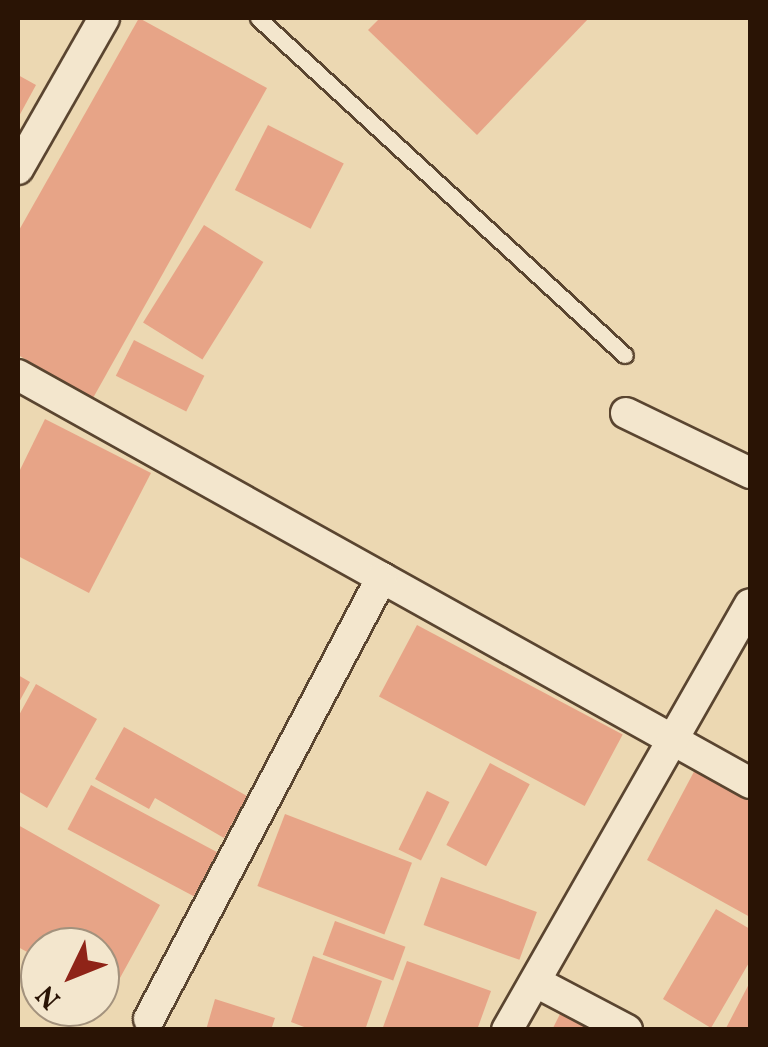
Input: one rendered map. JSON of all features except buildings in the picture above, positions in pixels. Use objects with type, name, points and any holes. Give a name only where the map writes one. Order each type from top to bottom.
[{"type":"street","points":[[18,168],[104,18]]},
{"type":"street","points":[[18,375],[750,783]]},
{"type":"street","points":[[626,413],[750,473]]},
{"type":"street","points":[[149,1019],[382,578]]},
{"type":"street","points":[[507,1030],[676,742],[750,604]]},
{"type":"street","points":[[536,982],[627,1030]]},
{"type":"lane","points":[[258,18],[625,355]]}]
